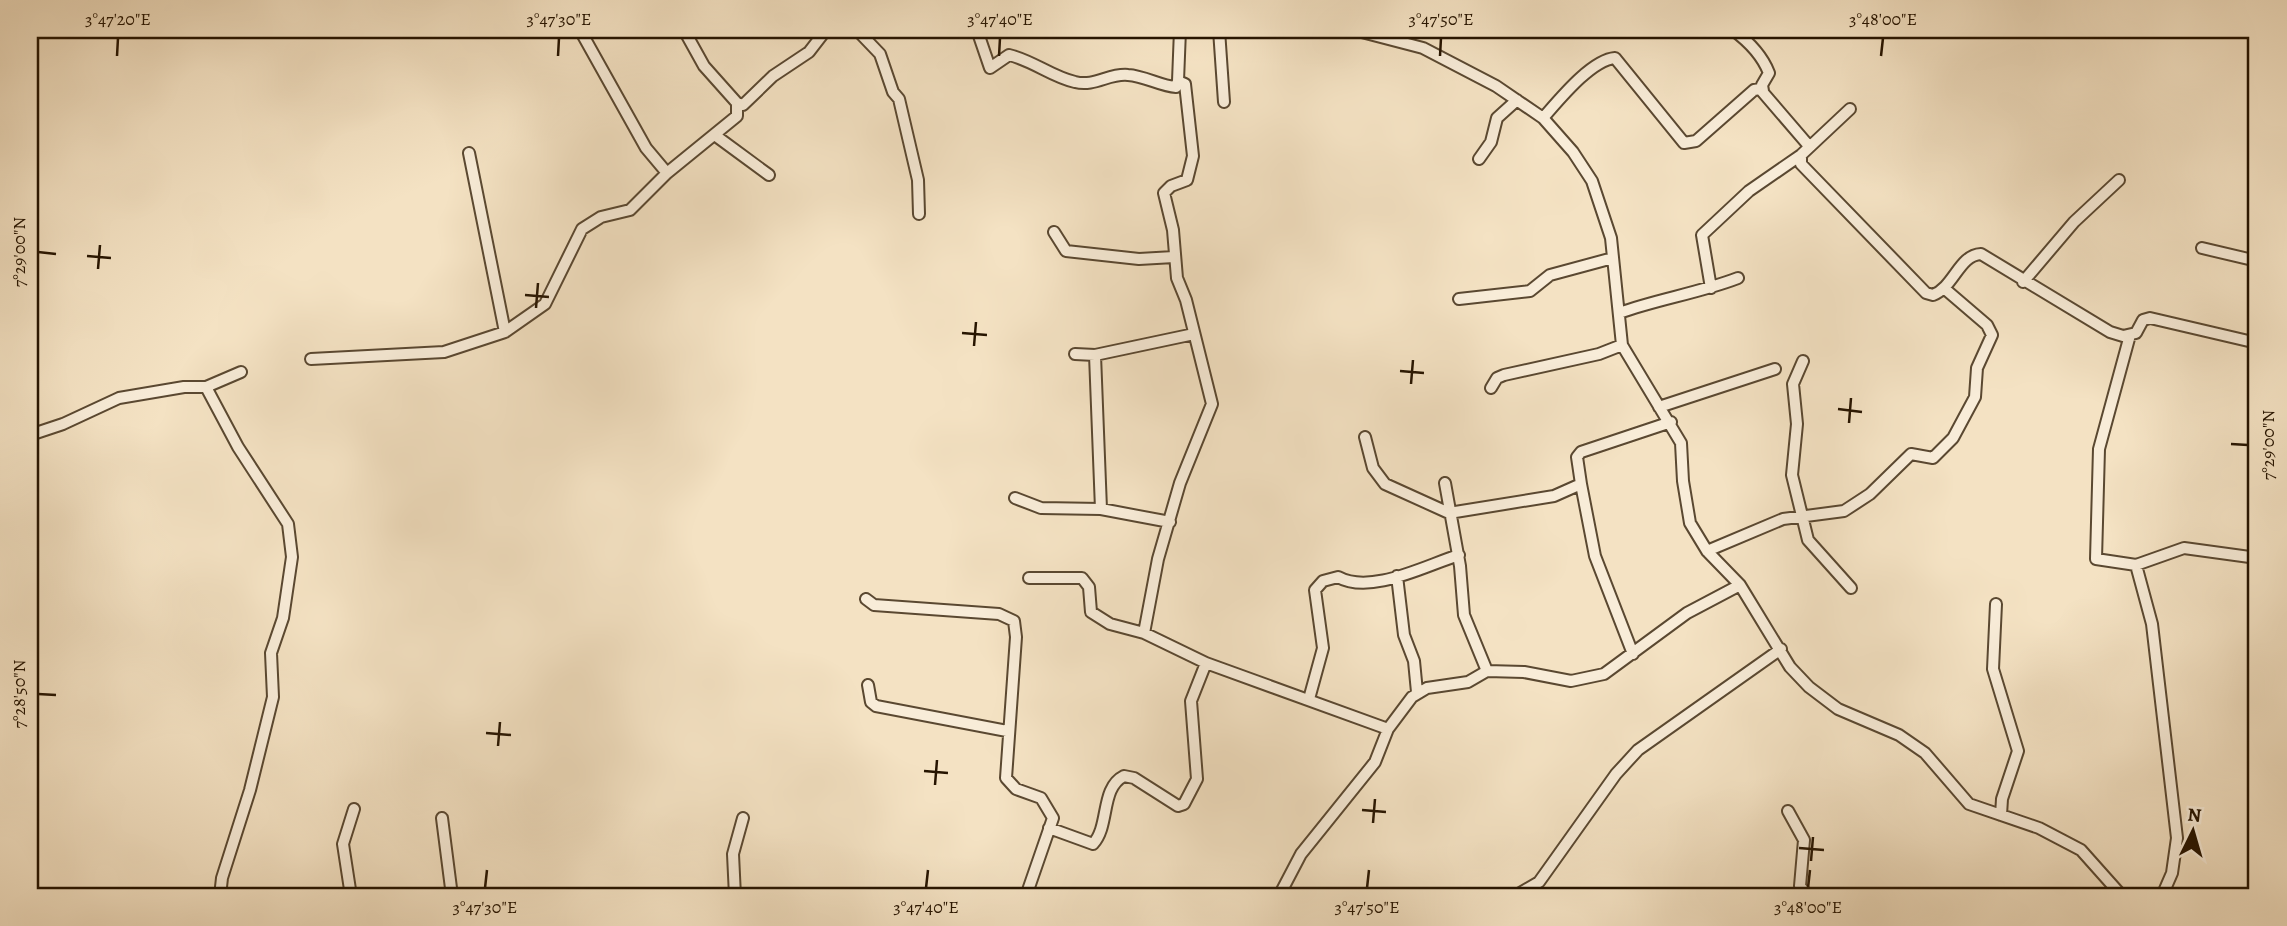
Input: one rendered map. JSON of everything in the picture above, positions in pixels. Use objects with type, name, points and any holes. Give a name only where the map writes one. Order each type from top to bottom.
[{"type":"street","points":[[580,30],[646,148],[667,173]]},
{"type":"street","points":[[684,30],[704,66],[737,103],[745,105],[773,76],[801,60],[826,30]]},
{"type":"street","points":[[857,30],[880,54],[893,92],[899,99],[919,180],[919,214]]},
{"type":"street","points":[[977,30],[989,68],[1009,55],[1026,59],[1073,82],[1093,84],[1115,75],[1129,75],[1176,87],[1180,30]]},
{"type":"street","points":[[1219,30],[1224,102]]},
{"type":"street","points":[[1353,30],[1370,31],[1423,48],[1496,86],[1543,118],[1573,152],[1592,181],[1611,238],[1622,345],[1671,422],[1681,443],[1690,523],[1707,551],[1740,585],[1790,667],[1823,699],[1913,744],[1925,753],[1969,804],[2064,839],[2081,850],[2122,896]]},
{"type":"street","points":[[1733,30],[1745,39],[1765,63],[1769,73],[1762,85],[1763,91],[1805,150]]},
{"type":"street","points":[[1543,118],[1575,84],[1607,59],[1615,58],[1684,143],[1689,144],[1711,130],[1754,90],[1763,91]]},
{"type":"street","points":[[1144,633],[1158,559],[1180,483],[1212,404],[1195,334],[1177,278],[1172,230],[1164,192],[1187,180],[1193,156],[1185,84],[1178,81]]},
{"type":"street","points":[[1479,159],[1491,142],[1497,118],[1517,100]]},
{"type":"street","points":[[311,359],[444,352],[505,332],[545,304],[582,229],[601,217],[630,210],[667,173],[716,136],[737,116],[737,103]]},
{"type":"street","points":[[1711,288],[1702,234],[1749,191],[1835,126],[1850,109]]},
{"type":"street","points":[[716,136],[769,175]]},
{"type":"street","points":[[1805,150],[1800,160],[1805,170],[1923,291],[1933,295],[1945,289],[1967,259],[1976,254],[1987,257],[2082,318],[2127,339]]},
{"type":"street","points":[[469,153],[505,332]]},
{"type":"street","points":[[2023,282],[2074,222],[2119,180]]},
{"type":"street","points":[[1054,232],[1066,251],[1139,259],[1174,257]]},
{"type":"street","points":[[2202,248],[2257,261]]},
{"type":"street","points":[[1459,299],[1530,291],[1550,275],[1613,258]]},
{"type":"street","points":[[1619,313],[1669,296],[1711,288],[1738,278]]},
{"type":"street","points":[[1707,551],[1783,520],[1833,514],[1854,506],[1907,457],[1914,454],[1935,458],[1953,438],[1975,397],[1977,368],[1992,335],[1987,325],[1945,289]]},
{"type":"street","points":[[2257,343],[2150,318],[2143,320],[2136,333],[2127,339],[2099,449],[2096,559],[2136,565],[2184,548],[2257,558]]},
{"type":"street","points":[[1075,354],[1096,355],[1195,334]]},
{"type":"street","points":[[1491,388],[1497,378],[1504,375],[1599,354],[1622,345]]},
{"type":"street","points":[[1096,355],[1101,509]]},
{"type":"street","points":[[1803,361],[1793,384],[1797,424],[1792,467],[1802,516],[1808,540],[1851,589]]},
{"type":"street","points":[[1659,407],[1775,369]]},
{"type":"street","points":[[30,435],[63,424],[119,398],[184,387],[206,387],[241,372]]},
{"type":"street","points":[[206,387],[238,447],[288,524],[292,557],[283,618],[271,653],[273,697],[250,790],[222,878],[220,896]]},
{"type":"street","points":[[1633,654],[1595,556],[1577,457],[1581,452],[1671,422]]},
{"type":"street","points":[[1364,437],[1373,468],[1385,484],[1449,513],[1554,496],[1581,484]]},
{"type":"street","points":[[1445,483],[1459,555],[1464,615],[1487,671]]},
{"type":"street","points":[[1015,498],[1041,508],[1101,509],[1170,522]]},
{"type":"street","points":[[1309,699],[1323,648],[1315,590],[1323,581],[1338,578],[1351,584],[1376,584],[1459,555]]},
{"type":"street","points":[[2136,565],[2152,624],[2176,829],[2172,873],[2162,896]]},
{"type":"street","points":[[1397,576],[1404,635],[1414,661],[1417,692]]},
{"type":"street","points":[[1029,578],[1082,578],[1089,587],[1091,612],[1110,624],[1144,633],[1206,663],[1388,729]]},
{"type":"street","points":[[1279,896],[1301,854],[1375,762],[1388,729],[1417,692],[1468,682],[1487,671],[1524,672],[1571,681],[1604,674],[1687,613],[1740,585]]},
{"type":"street","points":[[866,599],[874,605],[999,614],[1014,621],[1016,638],[1007,731],[1006,778],[1016,789],[1041,798],[1052,818],[1026,896]]},
{"type":"street","points":[[1996,604],[1993,669],[2018,751],[2002,799],[2001,815]]},
{"type":"street","points":[[1515,896],[1539,882],[1616,774],[1638,750],[1781,649]]},
{"type":"street","points":[[1049,828],[1093,844],[1101,834],[1112,789],[1124,776],[1135,778],[1178,806],[1184,804],[1198,779],[1191,701],[1206,663]]},
{"type":"street","points":[[869,685],[871,702],[876,706],[1007,731]]},
{"type":"street","points":[[351,896],[343,844],[354,809]]},
{"type":"street","points":[[1788,811],[1804,840],[1800,886],[1808,896]]},
{"type":"street","points":[[442,818],[452,896]]},
{"type":"street","points":[[735,896],[733,854],[743,818]]}]
